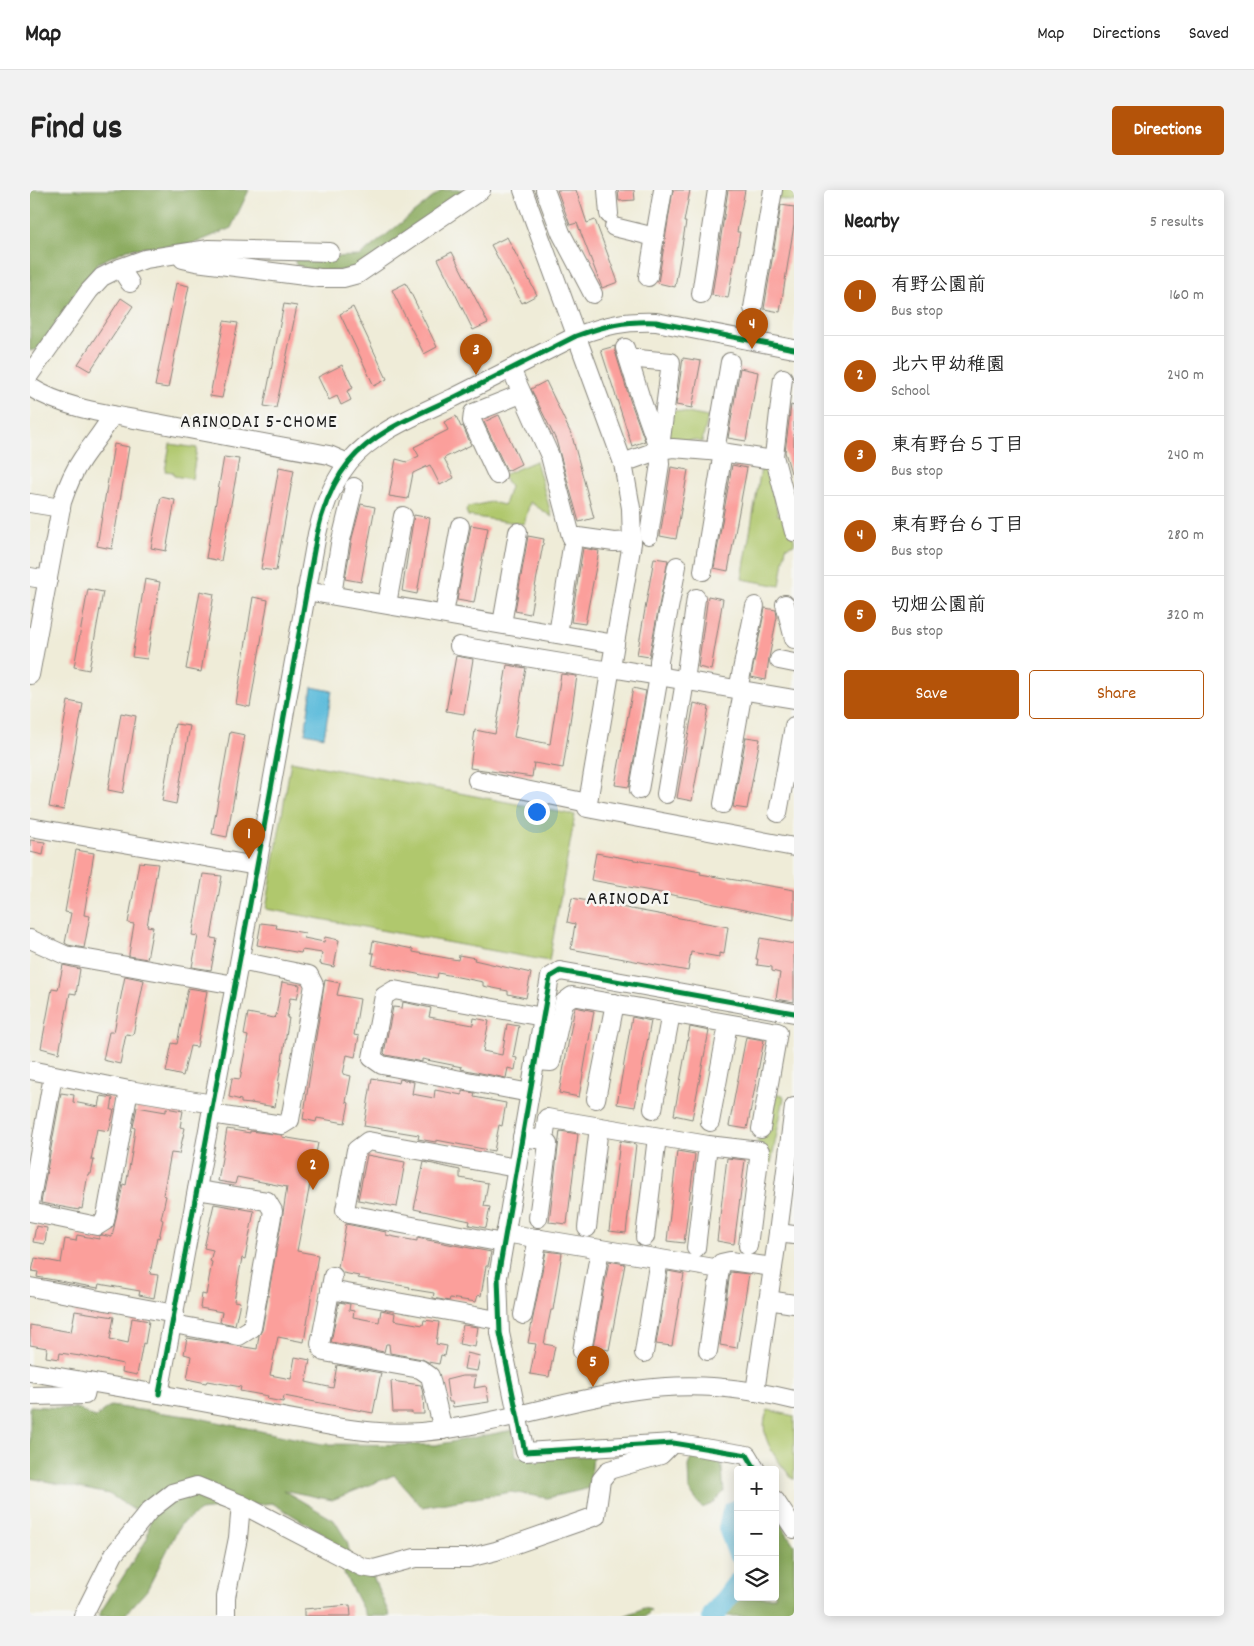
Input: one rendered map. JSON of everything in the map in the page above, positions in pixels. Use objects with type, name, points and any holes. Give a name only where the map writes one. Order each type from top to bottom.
[{"type":"street","points":[[182,253],[183,259],[196,262],[320,278],[343,278],[358,274],[481,190]]},
{"type":"street","points":[[523,190],[623,463],[631,508],[632,541],[587,808],[794,847]]},
{"type":"street","points":[[545,190],[561,233],[593,294]]},
{"type":"street","points":[[606,190],[612,220],[655,237]]},
{"type":"street","points":[[648,277],[663,190]]},
{"type":"street","points":[[701,294],[717,190]]},
{"type":"street","points":[[753,308],[773,190]]},
{"type":"street","points":[[30,374],[89,291],[102,277],[120,268],[145,259],[208,249],[330,252]]},
{"type":"street","points":[[120,268],[130,283]]},
{"type":"street","points":[[159,1394],[258,866],[306,591],[322,512],[329,492],[348,463],[369,444],[397,425],[576,336],[606,326],[656,322],[794,348]]},
{"type":"street","points":[[649,535],[660,464],[659,450],[671,362],[638,358],[627,354],[659,450]]},
{"type":"street","points":[[702,571],[730,362]]},
{"type":"street","points":[[510,369],[550,456],[571,536],[614,542],[632,541]]},
{"type":"street","points":[[784,378],[774,456],[794,532]]},
{"type":"street","points":[[30,387],[62,403],[112,415],[329,455],[348,463]]},
{"type":"street","points":[[497,475],[472,421],[473,413],[521,394]]},
{"type":"street","points":[[30,675],[32,653],[61,508],[69,482],[81,460],[105,429],[112,415]]},
{"type":"street","points":[[623,463],[659,450],[673,448],[767,459],[774,456]]},
{"type":"street","points":[[332,595],[340,544],[354,487]]},
{"type":"street","points":[[30,503],[61,508]]},
{"type":"street","points":[[387,604],[403,516]]},
{"type":"street","points":[[444,614],[460,526]]},
{"type":"street","points":[[502,624],[518,532]]},
{"type":"street","points":[[558,634],[572,547]]},
{"type":"street","points":[[639,790],[659,676],[659,662],[677,566]]},
{"type":"street","points":[[30,577],[48,580]]},
{"type":"street","points":[[306,591],[615,644]]},
{"type":"street","points":[[666,794],[686,681],[696,598]]},
{"type":"street","points":[[785,604],[794,639]]},
{"type":"street","points":[[723,804],[755,606]]},
{"type":"street","points":[[459,646],[659,676],[794,700]]},
{"type":"street","points":[[778,813],[794,726]]},
{"type":"street","points":[[477,780],[588,804]]},
{"type":"street","points":[[30,827],[258,866]]},
{"type":"street","points":[[30,939],[65,955],[235,985]]},
{"type":"street","points":[[30,1070],[52,1076],[129,1090],[282,1125],[290,1120],[314,985],[309,975],[240,961]]},
{"type":"street","points":[[754,1466],[747,1455],[673,1443],[525,1452],[500,1333],[498,1277],[550,977],[560,971],[794,1014]]},
{"type":"street","points":[[530,1093],[382,1065],[372,1058],[384,996],[394,990],[543,1016]]},
{"type":"street","points":[[535,1061],[551,1062],[564,1002],[572,996],[778,1032],[761,1129]]},
{"type":"street","points":[[596,1098],[615,1003]]},
{"type":"street","points":[[653,1109],[671,1013]]},
{"type":"street","points":[[710,1122],[728,1024]]},
{"type":"street","points":[[30,1204],[52,1076]]},
{"type":"street","points":[[30,1212],[97,1226],[105,1221],[129,1090]]},
{"type":"street","points":[[755,1392],[773,1267],[786,1234],[794,1107]]},
{"type":"street","points":[[544,1140],[546,1118],[708,1145],[760,1151],[748,1246]]},
{"type":"street","points":[[587,1228],[599,1127]]},
{"type":"street","points":[[522,1137],[544,1140],[548,1144],[538,1218]]},
{"type":"street","points":[[645,1237],[657,1137]]},
{"type":"street","points":[[516,1168],[368,1141],[356,1150],[345,1210],[349,1214],[504,1238],[538,1238],[720,1270],[708,1351]]},
{"type":"street","points":[[696,1248],[708,1145]]},
{"type":"street","points":[[30,1287],[174,1319],[240,1336],[252,1328],[273,1212],[267,1200],[198,1190]]},
{"type":"street","points":[[523,1315],[538,1238]]},
{"type":"street","points":[[582,1351],[600,1249]]},
{"type":"street","points":[[644,1352],[659,1259]]},
{"type":"street","points":[[717,1269],[721,1263],[730,1261],[773,1267]]},
{"type":"street","points":[[444,1430],[430,1376],[420,1369],[324,1352],[320,1344],[331,1283],[492,1319],[499,1318]]},
{"type":"street","points":[[768,1300],[794,1304]]},
{"type":"street","points":[[30,1372],[366,1432],[444,1430],[611,1394],[644,1389],[712,1386],[794,1400]]},
{"type":"street","points":[[30,1396],[84,1395],[88,1382]]},
{"type":"street","points":[[83,1616],[114,1554],[150,1510],[172,1493],[197,1486],[241,1504],[362,1567],[374,1569],[415,1558],[468,1558],[496,1551],[596,1516],[601,1480],[609,1470],[661,1455],[673,1443]]},
{"type":"street","points":[[226,1616],[228,1588],[238,1538],[241,1504]]},
{"type":"street","points":[[779,1507],[794,1530]]},
{"type":"green space","points":[[30,190],[249,190],[231,228],[193,244],[128,249],[98,263],[38,349],[30,351]]},
{"type":"green space","points":[[442,190],[463,190],[358,269],[335,271],[308,270],[296,265],[294,258],[360,256]]},
{"type":"green space","points":[[777,190],[794,190],[794,202],[775,198]]},
{"type":"green space","points":[[667,409],[708,417],[702,442],[693,440],[661,445]]},
{"type":"green space","points":[[170,444],[197,448],[192,479],[174,476],[173,472],[165,471]]},
{"type":"green space","points":[[536,461],[552,517],[530,502],[524,524],[468,516],[466,511],[468,507],[491,502],[504,505],[510,487],[503,475]]},
{"type":"green space","points":[[761,468],[769,469],[778,515],[787,512],[794,540],[794,544],[786,547],[780,586],[742,579]]},
{"type":"green space","points":[[291,761],[575,815],[549,961],[266,909]]},
{"type":"green space","points":[[771,1093],[783,1095],[784,1098],[771,1163],[762,1162],[764,1149],[756,1140],[765,1134]]},
{"type":"green space","points":[[30,1406],[79,1409],[95,1418],[110,1406],[194,1417],[322,1444],[435,1445],[513,1430],[516,1457],[593,1456],[590,1488],[547,1498],[511,1492],[422,1507],[394,1475],[332,1500],[283,1490],[334,1520],[347,1541],[353,1567],[373,1577],[390,1616],[366,1616],[324,1534],[272,1503],[200,1511],[180,1525],[147,1590],[124,1616],[98,1616],[147,1539],[150,1520],[109,1494],[30,1478]]},
{"type":"green space","points":[[768,1410],[794,1416],[794,1480],[775,1457],[766,1438],[764,1429]]},
{"type":"green space","points":[[692,1455],[721,1458],[724,1492],[712,1504],[702,1508],[689,1490],[688,1466]]},
{"type":"green space","points":[[779,1521],[794,1545],[794,1616],[719,1616],[734,1596],[734,1601],[779,1601]]},
{"type":"green space","points":[[644,1608],[651,1610],[646,1616],[624,1616]]},
{"type":"water","points":[[312,687],[332,691],[324,737],[305,733]]},
{"type":"water","points":[[734,1509],[734,1534],[728,1536],[726,1528],[727,1519]]},
{"type":"building","points":[[557,190],[576,190],[587,223],[595,220],[618,282],[602,288],[577,223],[570,225]]},
{"type":"building","points":[[618,190],[634,190],[635,200],[619,201]]},
{"type":"building","points":[[673,190],[690,190],[675,287],[658,283]]},
{"type":"building","points":[[728,190],[745,190],[737,232],[740,232],[728,298],[712,295]]},
{"type":"building","points":[[781,205],[794,207],[794,225],[780,312],[764,309]]},
{"type":"building","points":[[507,237],[537,295],[522,303],[491,245]]},
{"type":"building","points":[[452,252],[488,323],[473,330],[438,259]]},
{"type":"building","points":[[176,283],[189,286],[168,388],[155,386]]},
{"type":"building","points":[[406,283],[437,347],[424,354],[392,290]]},
{"type":"building","points":[[121,298],[133,306],[90,371],[78,364]]},
{"type":"building","points":[[284,304],[297,306],[276,408],[264,406]]},
{"type":"building","points":[[353,307],[387,379],[374,386],[340,314]]},
{"type":"building","points":[[224,321],[238,323],[222,398],[210,396]]},
{"type":"building","points":[[615,346],[630,400],[645,441],[632,446],[601,350]]},
{"type":"building","points":[[683,358],[701,361],[692,408],[676,405]]},
{"type":"building","points":[[342,365],[353,388],[347,391],[351,400],[341,405],[337,396],[329,400],[318,377]]},
{"type":"building","points":[[740,368],[758,372],[746,441],[728,438]]},
{"type":"building","points":[[546,381],[572,436],[594,518],[579,522],[556,440],[531,389]]},
{"type":"building","points":[[791,405],[794,406],[794,473],[791,473],[785,452]]},
{"type":"building","points":[[499,415],[521,464],[507,471],[484,422]]},
{"type":"building","points":[[456,416],[461,427],[463,426],[471,445],[444,458],[454,478],[440,485],[430,465],[413,473],[408,499],[389,496],[396,459],[407,462],[419,456],[414,447],[448,430],[444,422]]},
{"type":"building","points":[[114,444],[129,447],[112,549],[97,546]]},
{"type":"building","points":[[224,457],[239,459],[221,561],[206,558]]},
{"type":"building","points":[[732,465],[747,468],[728,571],[714,568]]},
{"type":"building","points":[[279,467],[294,470],[276,571],[261,569]]},
{"type":"building","points":[[671,467],[688,470],[676,539],[660,536]]},
{"type":"building","points":[[161,497],[175,500],[166,551],[151,548]]},
{"type":"building","points":[[361,504],[375,507],[361,582],[345,579],[352,538]]},
{"type":"building","points":[[414,515],[430,518],[417,594],[402,591]]},
{"type":"building","points":[[471,525],[488,528],[474,603],[457,600]]},
{"type":"building","points":[[528,536],[544,539],[530,614],[515,611]]},
{"type":"building","points":[[583,548],[599,551],[585,624],[571,622]]},
{"type":"building","points":[[654,558],[668,560],[649,657],[637,655]]},
{"type":"building","points":[[145,579],[160,582],[147,659],[132,657]]},
{"type":"building","points":[[88,589],[103,592],[89,670],[74,667]]},
{"type":"building","points":[[200,591],[214,594],[201,672],[186,669]]},
{"type":"building","points":[[708,596],[723,599],[711,670],[698,667]]},
{"type":"building","points":[[253,597],[268,600],[250,707],[236,704]]},
{"type":"building","points":[[765,608],[776,610],[777,617],[766,680],[751,677]]},
{"type":"building","points":[[456,656],[473,659],[464,714],[446,711]]},
{"type":"building","points":[[507,665],[526,668],[514,737],[550,744],[561,674],[577,676],[563,768],[534,763],[532,777],[470,768],[475,730],[495,734]]},
{"type":"building","points":[[633,688],[646,691],[629,787],[615,785]]},
{"type":"building","points":[[68,701],[83,704],[64,810],[49,807]]},
{"type":"building","points":[[694,703],[709,707],[692,801],[677,798]]},
{"type":"building","points":[[121,713],[136,716],[123,793],[108,790]]},
{"type":"building","points":[[175,724],[190,726],[176,804],[162,801]]},
{"type":"building","points":[[230,732],[245,735],[227,837],[212,834]]},
{"type":"building","points":[[746,737],[760,739],[747,809],[733,807]]},
{"type":"building","points":[[30,840],[45,842],[43,855],[30,852]]},
{"type":"building","points":[[76,850],[94,853],[84,915],[90,916],[84,948],[65,943],[71,913],[65,912]]},
{"type":"building","points":[[596,853],[701,872],[700,874],[794,890],[794,920],[591,880]]},
{"type":"building","points":[[139,862],[158,864],[147,926],[153,927],[147,959],[129,956],[134,924],[128,923]]},
{"type":"building","points":[[203,874],[222,876],[211,938],[217,939],[211,970],[192,967],[198,936],[192,935]]},
{"type":"building","points":[[572,898],[728,927],[724,954],[719,953],[719,957],[691,952],[688,971],[571,949],[575,924],[567,922]]},
{"type":"building","points":[[261,923],[277,925],[276,928],[305,933],[304,938],[324,942],[325,937],[339,940],[334,967],[320,964],[322,953],[302,950],[301,953],[257,945]]},
{"type":"building","points":[[760,938],[794,944],[794,1002],[776,999],[780,973],[772,971],[772,967],[757,965],[758,959],[756,959]]},
{"type":"building","points":[[373,941],[413,949],[413,952],[458,960],[459,955],[475,958],[474,960],[531,973],[526,998],[508,994],[508,991],[483,986],[483,982],[438,973],[437,978],[372,965]]},
{"type":"building","points":[[63,965],[80,969],[76,994],[70,993],[59,1053],[41,1048],[52,989],[58,990]]},
{"type":"building","points":[[125,976],[144,980],[133,1035],[126,1034],[120,1064],[103,1060],[109,1032],[114,1032]]},
{"type":"building","points":[[325,980],[340,983],[337,995],[360,999],[354,1035],[359,1036],[355,1057],[347,1055],[343,1074],[351,1076],[346,1102],[349,1103],[345,1123],[317,1118],[316,1122],[303,1119]]},
{"type":"building","points":[[282,982],[300,985],[297,999],[290,998],[287,1018],[289,1018],[275,1107],[241,1103],[241,1100],[229,1097],[232,1078],[240,1079],[248,1036],[244,1035],[248,1013],[274,1018],[276,1016]]},
{"type":"building","points":[[188,988],[207,991],[197,1047],[190,1046],[183,1076],[166,1072],[172,1043],[177,1044]]},
{"type":"building","points":[[403,1002],[431,1008],[429,1017],[473,1025],[474,1018],[489,1021],[483,1051],[502,1055],[507,1024],[519,1026],[513,1057],[517,1058],[515,1070],[508,1068],[506,1078],[422,1059],[422,1062],[386,1055],[384,1053],[393,1007],[402,1008]]},
{"type":"building","points":[[575,1007],[594,1011],[579,1097],[559,1093]]},
{"type":"building","points":[[632,1017],[651,1021],[635,1107],[617,1104]]},
{"type":"building","points":[[690,1027],[709,1031],[692,1119],[674,1115]]},
{"type":"building","points":[[746,1037],[764,1040],[747,1129],[729,1126]]},
{"type":"building","points":[[372,1078],[399,1083],[400,1079],[414,1082],[412,1094],[434,1098],[435,1090],[462,1095],[462,1091],[475,1093],[474,1097],[506,1103],[502,1126],[499,1125],[494,1151],[436,1140],[436,1142],[418,1139],[419,1135],[364,1126]]},
{"type":"building","points":[[61,1093],[74,1095],[73,1102],[99,1107],[101,1096],[113,1098],[111,1110],[114,1110],[109,1131],[97,1129],[91,1160],[94,1160],[91,1174],[88,1174],[82,1209],[79,1208],[79,1210],[41,1203]]},
{"type":"building","points":[[137,1107],[166,1112],[166,1108],[183,1111],[180,1127],[185,1128],[179,1154],[171,1153],[163,1195],[166,1196],[161,1219],[163,1220],[159,1238],[157,1237],[150,1274],[158,1275],[154,1298],[139,1295],[140,1291],[99,1284],[98,1288],[37,1277],[38,1272],[32,1271],[35,1258],[61,1263],[65,1239],[76,1241],[77,1235],[99,1239],[99,1236],[102,1235],[112,1237],[123,1184],[126,1185]]},
{"type":"building","points":[[227,1129],[282,1135],[282,1137],[318,1143],[297,1251],[318,1255],[304,1342],[278,1337],[270,1375],[291,1379],[295,1357],[310,1360],[306,1382],[333,1388],[337,1365],[381,1373],[373,1413],[284,1396],[283,1402],[267,1399],[268,1396],[240,1391],[241,1387],[187,1379],[191,1356],[184,1354],[187,1338],[257,1349],[283,1213],[287,1187],[237,1177],[235,1184],[218,1181]]},
{"type":"building","points":[[560,1131],[578,1134],[567,1224],[549,1222]]},
{"type":"building","points":[[620,1141],[636,1144],[626,1233],[609,1231]]},
{"type":"building","points":[[677,1151],[695,1154],[684,1243],[667,1241]]},
{"type":"building","points":[[367,1155],[405,1162],[397,1207],[358,1200]]},
{"type":"building","points":[[727,1158],[745,1160],[734,1244],[717,1241]]},
{"type":"building","points":[[424,1162],[460,1170],[460,1178],[488,1183],[484,1206],[490,1207],[486,1228],[469,1225],[470,1221],[414,1209]]},
{"type":"building","points":[[214,1204],[254,1211],[245,1259],[242,1258],[234,1301],[240,1302],[235,1325],[220,1322],[222,1312],[200,1308],[202,1294],[206,1295],[212,1262],[210,1261],[213,1250],[204,1248]]},
{"type":"building","points":[[346,1224],[386,1232],[386,1235],[395,1237],[417,1241],[417,1238],[491,1252],[488,1266],[486,1266],[481,1296],[478,1295],[476,1302],[450,1298],[449,1301],[433,1298],[434,1293],[358,1278],[359,1276],[343,1273],[338,1267]]},
{"type":"building","points":[[36,1226],[47,1228],[45,1244],[33,1242]]},
{"type":"building","points":[[546,1251],[562,1253],[553,1310],[551,1310],[544,1344],[555,1346],[549,1377],[530,1374],[536,1344],[528,1343]]},
{"type":"building","points":[[609,1261],[625,1264],[609,1350],[593,1347]]},
{"type":"building","points":[[668,1271],[684,1274],[672,1346],[656,1344]]},
{"type":"building","points":[[730,1272],[749,1274],[737,1348],[720,1345]]},
{"type":"building","points":[[339,1302],[350,1304],[349,1310],[354,1311],[353,1317],[379,1322],[381,1310],[395,1313],[394,1320],[423,1325],[424,1320],[439,1322],[436,1344],[447,1346],[445,1356],[441,1355],[439,1364],[390,1353],[389,1344],[386,1344],[384,1352],[331,1342]]},
{"type":"building","points":[[75,1311],[114,1317],[110,1339],[128,1343],[132,1318],[149,1321],[137,1375],[122,1372],[123,1364],[80,1355],[60,1353],[59,1359],[46,1357],[47,1348],[30,1345],[30,1325],[71,1332]]},
{"type":"building","points":[[463,1325],[478,1327],[475,1347],[459,1344]]},
{"type":"building","points":[[467,1353],[480,1356],[477,1371],[464,1369]]},
{"type":"building","points":[[462,1376],[476,1376],[474,1388],[486,1386],[489,1402],[453,1407],[452,1402],[449,1402],[446,1380]]},
{"type":"building","points":[[391,1381],[421,1385],[424,1414],[393,1412]]},
{"type":"building","points":[[350,1605],[351,1616],[304,1616],[304,1609]]},
{"type":"waterway","points":[[734,1512],[729,1528],[734,1541]]},
{"type":"waterway","points":[[713,1616],[734,1588]]},
{"type":"cycle path","points":[[159,1394],[317,534],[325,505],[338,478],[359,451],[397,425],[576,336],[597,329],[615,324],[656,322],[794,349]]},
{"type":"cycle path","points":[[754,1466],[747,1455],[673,1443],[525,1452],[500,1333],[498,1277],[550,977],[560,971],[794,1013]]},
{"type":"place","name":"東有野台６丁目","points":[[752,349]]},
{"type":"place","name":"東有野台５丁目","points":[[476,375]]},
{"type":"place","name":"有野公園前","points":[[249,859]]},
{"type":"place","name":"北六甲幼稚園","points":[[313,1190]]},
{"type":"place","name":"切畑公園前","points":[[593,1387]]},
{"type":"district","name":"ARINODAI 5-CHOME","points":[[259,423]]},
{"type":"district","name":"ARINODAI","points":[[628,900]]}]
